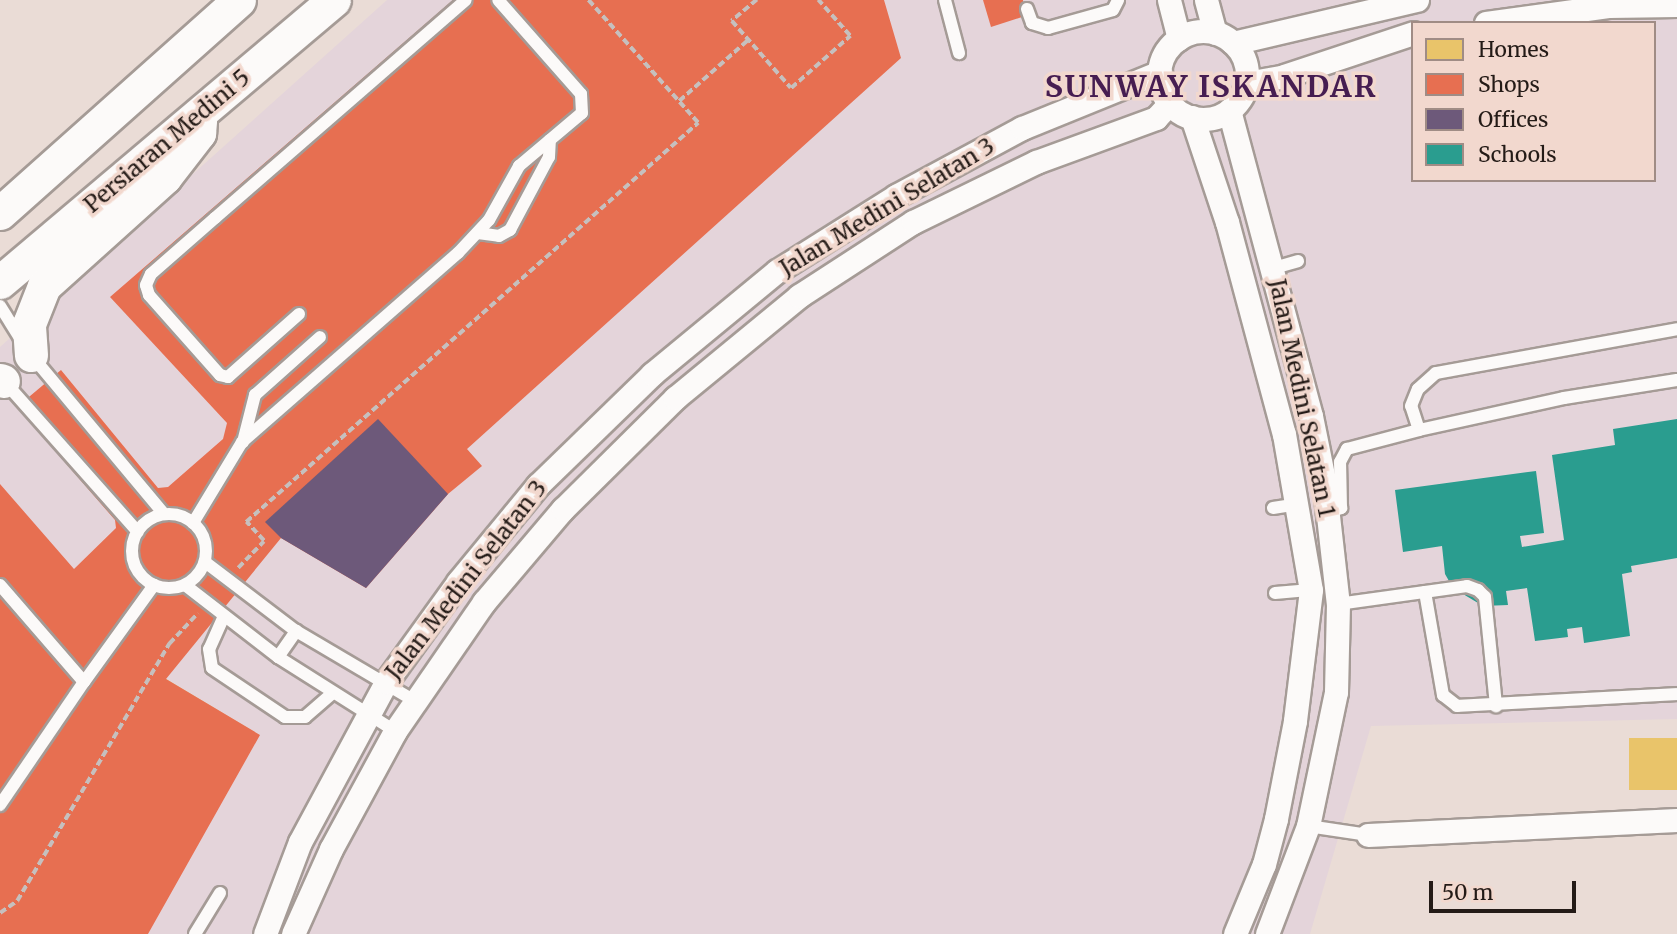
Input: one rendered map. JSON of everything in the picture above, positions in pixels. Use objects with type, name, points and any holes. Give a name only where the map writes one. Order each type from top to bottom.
[{"type":"street","points":[[0,213],[16,190],[240,0]]},
{"type":"street","name":"Persiaran Medini 5","points":[[0,282],[334,0]]},
{"type":"street","points":[[1168,0],[1179,39]]},
{"type":"street","points":[[1206,0],[1224,38],[1243,57],[1246,83],[1229,110],[1211,118],[1192,117],[1170,103],[1160,72],[1165,53],[1179,39],[1196,32],[1224,38],[1418,0]]},
{"type":"street","points":[[1500,21],[1608,6],[1677,5]]},
{"type":"street","points":[[1246,83],[1284,76],[1411,34]]},
{"type":"street","name":"Jalan Medini Selatan 3","points":[[265,934],[300,842],[366,714],[386,682],[458,582],[538,485],[652,373],[777,271],[896,196],[1022,128],[1160,72]]},
{"type":"street","name":"Jalan Medini Selatan 3","points":[[293,934],[331,849],[395,731],[484,602],[563,509],[675,398],[799,296],[914,222],[1036,162],[1156,118],[1170,103]]},
{"type":"street","name":"Jalan Medini Selatan 1","points":[[1229,110],[1311,416],[1328,512],[1338,604],[1336,692],[1308,826],[1267,934]]},
{"type":"street","points":[[31,355],[29,324],[44,286],[165,177],[199,133],[201,111]]},
{"type":"street","name":"Jalan Medini Selatan 1","points":[[1192,117],[1227,222],[1298,504],[1311,590],[1297,709],[1276,818],[1264,864],[1235,934]]},
{"type":"street","points":[[1368,835],[1677,820]]},
{"type":"lane","points":[[299,314],[228,377],[220,375],[149,295],[146,285],[151,274],[466,0]]},
{"type":"lane","points":[[193,523],[243,442],[478,233],[519,166],[582,113],[583,99],[498,0]]},
{"type":"lane","points":[[946,0],[959,53]]},
{"type":"lane","points":[[1027,9],[1032,23],[1048,28],[1113,10],[1118,0]]},
{"type":"lane","points":[[478,233],[499,236],[510,230],[550,158],[550,140]]},
{"type":"lane","points":[[1273,268],[1298,261]]},
{"type":"lane","points":[[0,306],[31,355],[164,514],[193,523],[205,540],[205,562],[185,584]]},
{"type":"lane","points":[[1419,430],[1411,406],[1418,389],[1436,373],[1677,329]]},
{"type":"lane","points":[[243,442],[255,395],[320,337]]},
{"type":"lane","points":[[1,379],[138,531],[134,562],[154,585]]},
{"type":"lane","points":[[1328,512],[1341,508],[1340,462],[1347,449],[1564,398],[1677,380]]},
{"type":"lane","points":[[1273,508],[1298,504]]},
{"type":"lane","points":[[138,531],[164,514]]},
{"type":"lane","points":[[205,562],[296,631],[415,701]]},
{"type":"lane","points":[[154,585],[185,584],[278,657],[395,731]]},
{"type":"lane","points":[[0,585],[84,682]]},
{"type":"lane","points":[[0,805],[154,585]]},
{"type":"lane","points":[[1338,604],[1467,586],[1485,597],[1496,706]]},
{"type":"lane","points":[[1275,593],[1311,590]]},
{"type":"lane","points":[[1425,592],[1443,695],[1457,706],[1496,706],[1677,694]]},
{"type":"lane","points":[[224,616],[209,649],[212,668],[285,717],[305,717],[333,693]]},
{"type":"lane","points":[[278,657],[296,631]]},
{"type":"lane","points":[[1308,826],[1368,835]]},
{"type":"lane","points":[[195,934],[220,893]]},
{"type":"path","points":[[231,576],[264,541],[246,522],[698,123],[587,0]]},
{"type":"path","points":[[757,0],[732,20],[791,88],[850,36],[818,0]]},
{"type":"path","points":[[679,101],[749,40]]},
{"type":"path","points":[[0,913],[17,901],[169,644],[205,605]]},
{"type":"shaded area","points":[[387,0],[1677,0],[1677,719],[1371,726],[1310,934],[0,934],[0,347]]},
{"type":"building: Homes","points":[[166,679],[259,735],[205,825],[112,769]]},
{"type":"building: Homes","points":[[1629,738],[1677,738],[1677,790],[1629,790]]},
{"type":"building: Shops","points":[[453,0],[884,0],[901,58],[467,449],[482,466],[448,494],[366,588],[281,538],[166,679],[260,735],[148,934],[0,934],[0,484],[74,569],[116,528],[115,520],[17,407],[61,370],[158,488],[168,487],[223,439],[227,423],[110,297]]},
{"type":"building: Shops","points":[[983,0],[1023,0],[1025,16],[991,27]]},
{"type":"building: Offices","points":[[378,419],[448,494],[366,588],[281,538],[265,522]]},
{"type":"building: Schools","points":[[1677,419],[1677,558],[1631,566],[1632,572],[1622,574],[1630,636],[1584,643],[1582,627],[1567,629],[1568,637],[1535,641],[1527,588],[1506,591],[1508,605],[1483,606],[1453,588],[1445,574],[1442,546],[1403,552],[1395,490],[1536,471],[1544,533],[1520,536],[1522,547],[1564,540],[1552,455],[1615,445],[1613,429]]},
{"type":"district","name":"SUNWAY ISKANDAR","points":[[1211,86]]}]
